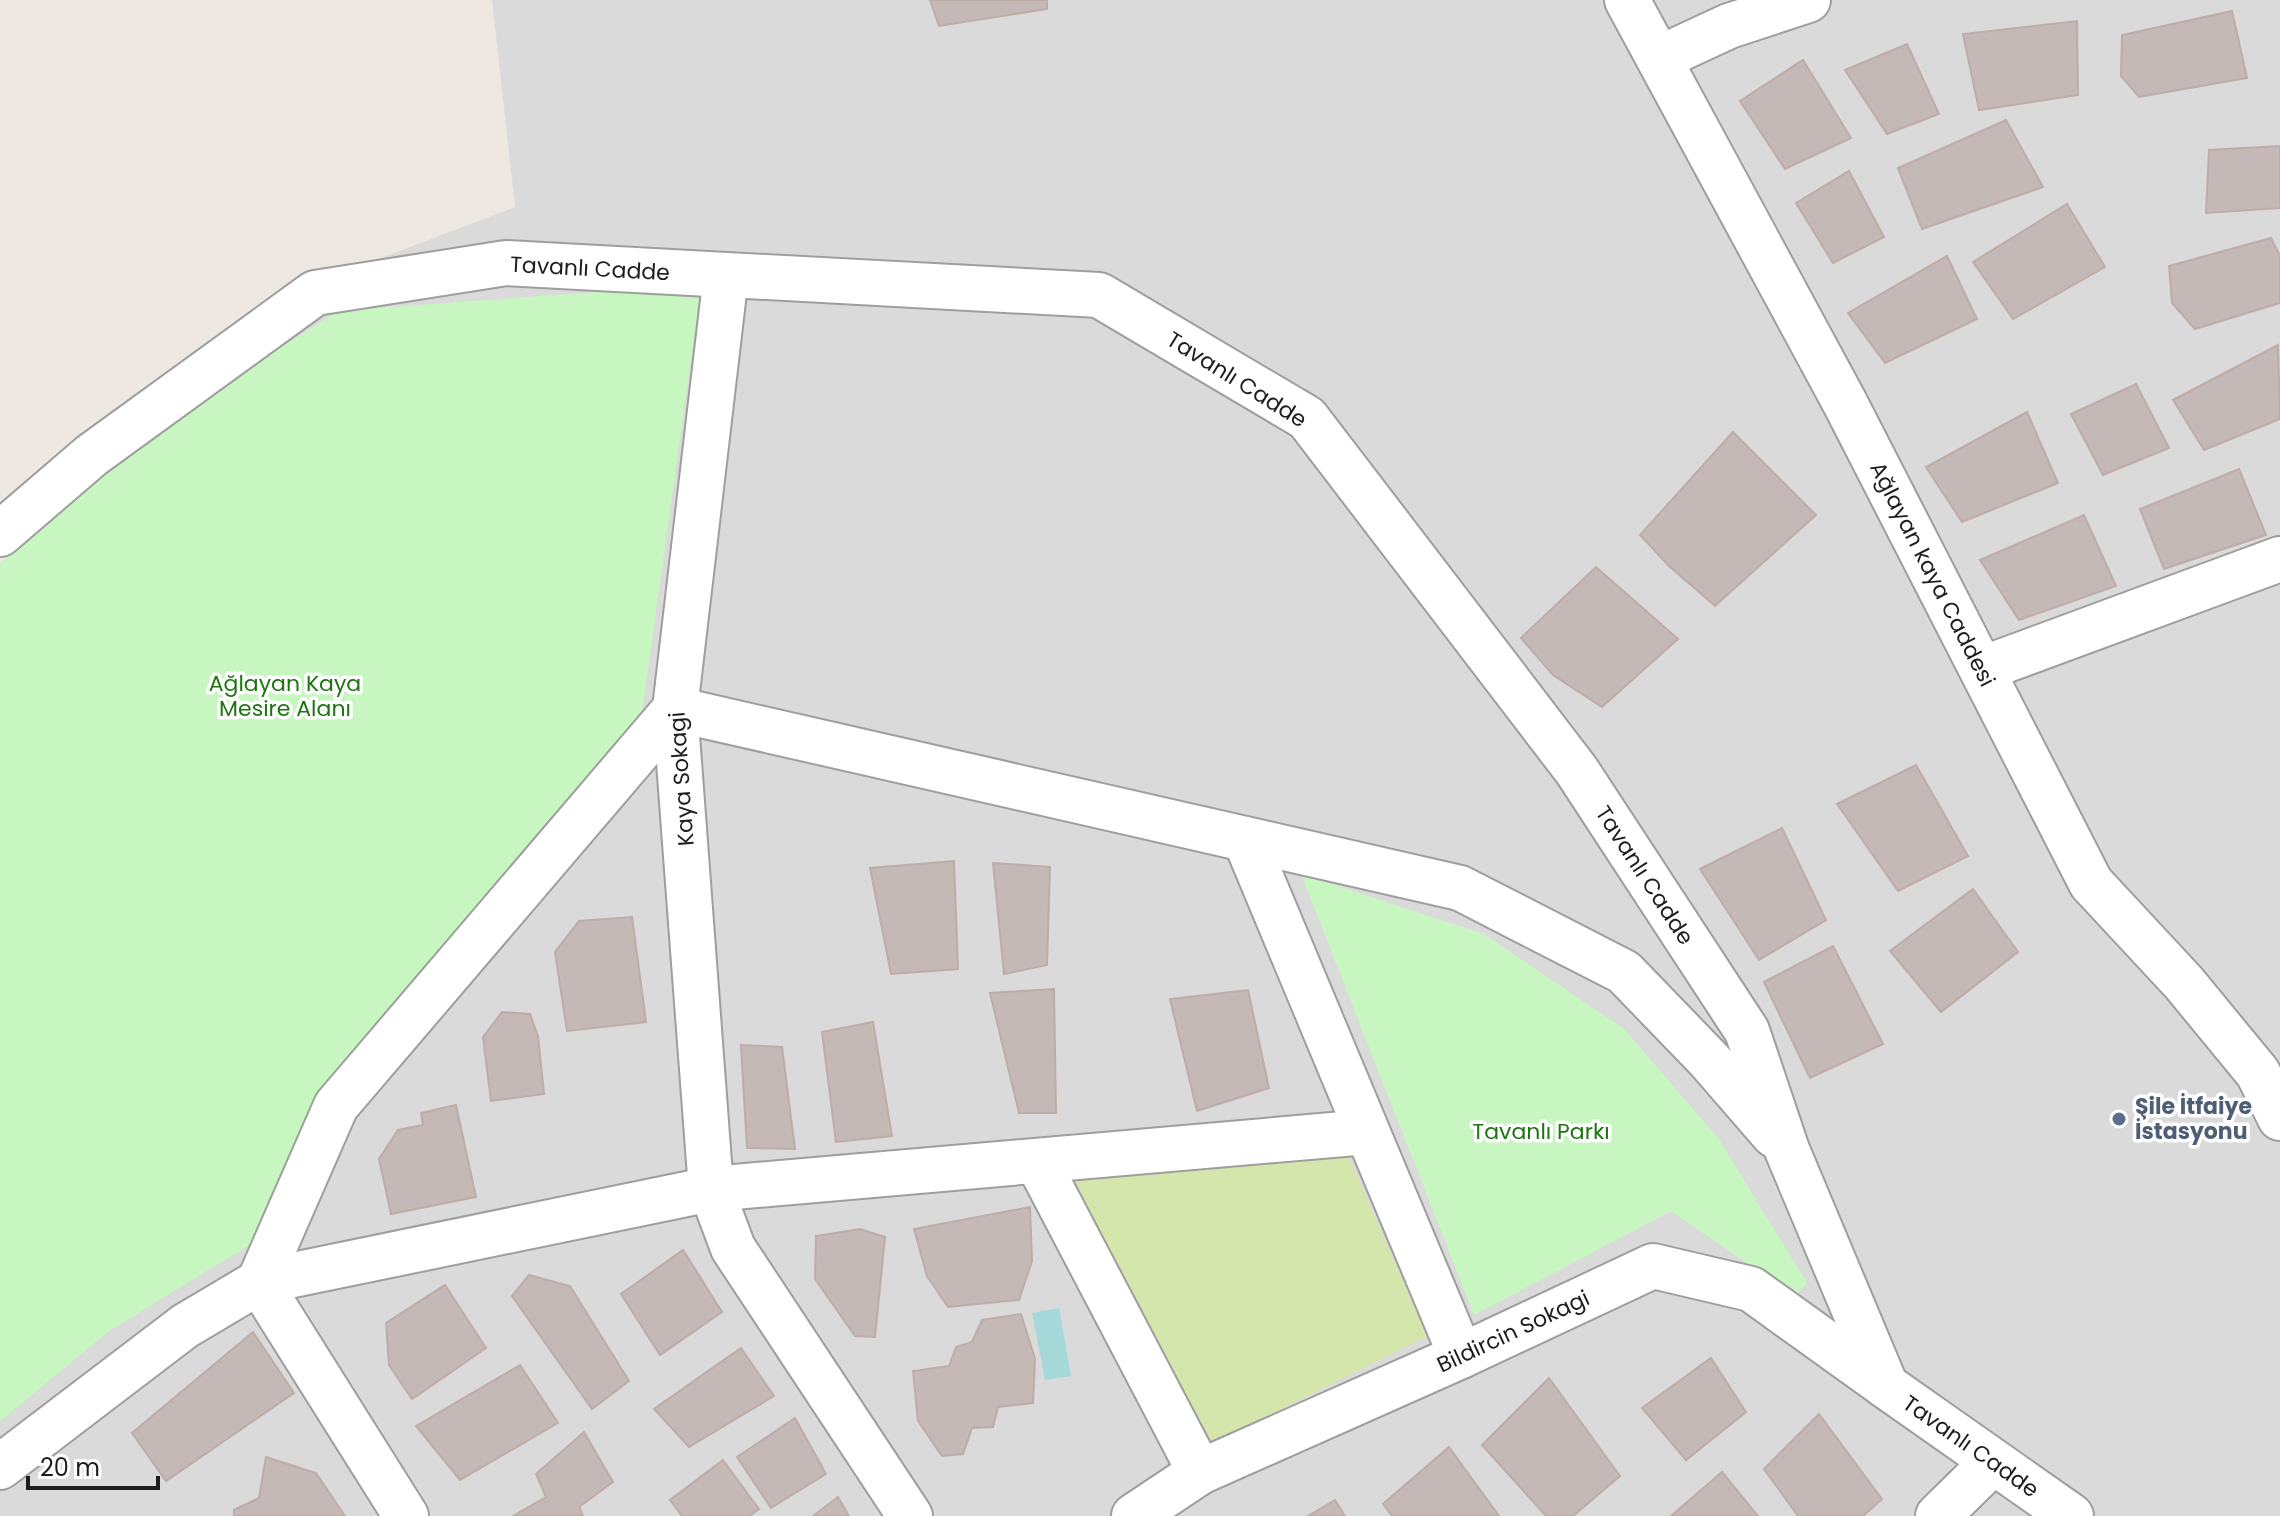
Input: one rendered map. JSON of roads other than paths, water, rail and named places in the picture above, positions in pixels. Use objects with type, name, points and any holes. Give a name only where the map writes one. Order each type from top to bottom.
[{"type":"street","name":"Ağlayan kaya Caddesi","points":[[1627,0],[1845,403],[2091,883],[2184,983],[2258,1073],[2280,1118]]},
{"type":"street","points":[[1660,58],[1729,26],[1808,0]]},
{"type":"street","name":"Tavanlı Cadde","points":[[0,534],[92,455],[315,293],[506,263],[1099,295],[1307,418],[1594,797],[1747,1031],[1787,1150],[1886,1386],[2071,1516]]},
{"type":"street","name":"Kaya Sokagi","points":[[726,275],[675,709],[711,1189],[733,1248],[910,1516]]},
{"type":"street","points":[[1982,669],[2280,559]]},
{"type":"street","points":[[259,1282],[336,1106],[675,709],[1460,888],[1624,972],[1709,1060],[1787,1150]]},
{"type":"street","points":[[1245,839],[1461,1356]]},
{"type":"street","points":[[0,1467],[185,1326],[259,1282],[711,1189],[1367,1132]]},
{"type":"street","points":[[1037,1161],[1200,1472]]},
{"type":"street","name":"Bildircin Sokagi","points":[[1134,1516],[1200,1472],[1461,1356],[1653,1266],[1751,1289],[1886,1386]]},
{"type":"street","points":[[259,1282],[406,1516]]},
{"type":"street","points":[[1938,1516],[1992,1463]]},
{"type":"water","points":[[1059,1308],[1071,1376],[1045,1380],[1032,1313]]},
{"type":"place","name":"Şile İtfaiye İstasyonu","points":[[2119,1119]]},
{"type":"park label","name":"Ağlayan Kaya Mesire Alanı","points":[[285,696]]},
{"type":"park label","name":"Tavanlı Parkı","points":[[1541,1131]]}]
